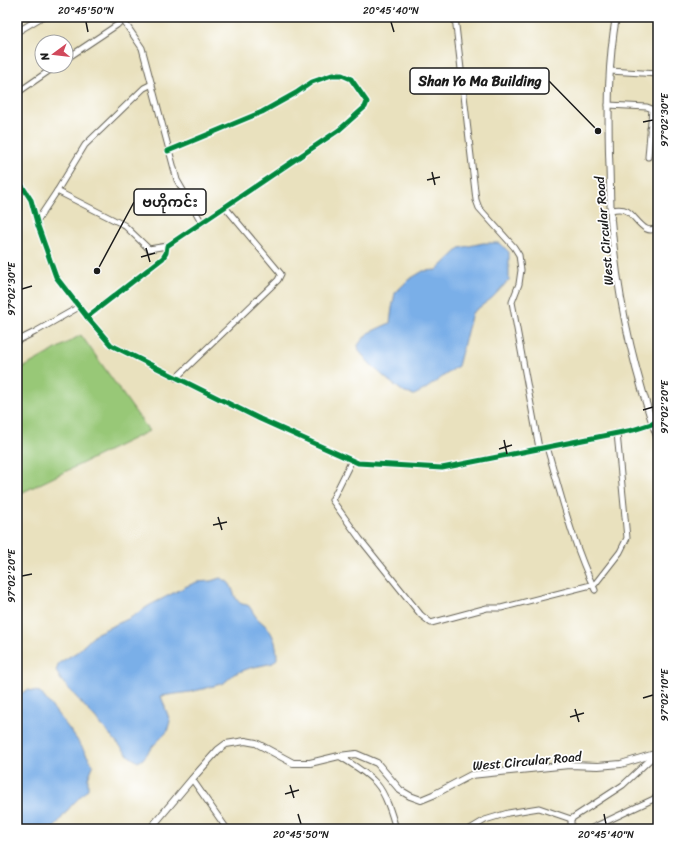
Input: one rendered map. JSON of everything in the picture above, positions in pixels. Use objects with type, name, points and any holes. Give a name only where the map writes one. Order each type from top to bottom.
[{"type":"street","points":[[17,32],[42,17]]},
{"type":"street","points":[[461,17],[455,19],[476,200],[479,208],[514,247],[519,255],[521,270],[519,284],[512,302],[539,448]]},
{"type":"street","name":"West Circular Road","points":[[616,17],[608,105],[611,210],[626,328],[640,385],[655,424],[658,440]]},
{"type":"street","points":[[74,55],[117,25],[123,18],[142,48],[168,151],[177,180],[202,223]]},
{"type":"street","points":[[610,71],[658,74]]},
{"type":"street","points":[[17,93],[44,74]]},
{"type":"street","points":[[58,191],[124,225],[149,249],[167,246],[339,130],[365,107],[367,102],[351,80],[342,75],[332,75],[312,82],[296,93],[262,112],[168,151]]},
{"type":"street","points":[[37,221],[58,191],[85,145],[144,88],[152,84]]},
{"type":"street","points":[[608,105],[647,107],[652,109],[648,157]]},
{"type":"street","points":[[650,128],[658,130]]},
{"type":"street","points":[[17,178],[31,200],[56,277],[111,345],[176,378],[358,463],[442,468],[655,424]]},
{"type":"street","points":[[176,378],[278,280],[281,274],[225,207]]},
{"type":"street","points":[[611,210],[622,209],[628,212],[645,228],[651,230],[658,226]]},
{"type":"street","points":[[87,317],[163,258],[166,253],[167,246]]},
{"type":"street","points":[[17,341],[79,307]]},
{"type":"street","points":[[594,588],[595,584],[620,552],[627,538],[617,433]]},
{"type":"street","points":[[548,447],[571,529],[588,576],[594,588]]},
{"type":"street","points":[[352,460],[332,500],[417,610],[431,623],[487,608],[501,608],[594,588]]},
{"type":"street","name":"West Circular Road","points":[[150,829],[218,750],[226,744],[244,741],[256,743],[293,763],[310,763],[339,756],[356,754],[377,763],[400,790],[421,800],[471,775],[569,765],[598,766],[621,764],[657,753]]},
{"type":"street","points":[[657,753],[658,767]]},
{"type":"street","points":[[572,819],[623,785],[657,753]]},
{"type":"street","points":[[339,756],[365,773],[377,785],[388,806],[395,826],[391,829]]},
{"type":"street","points":[[192,779],[227,829]]},
{"type":"street","points":[[590,829],[658,797]]},
{"type":"street","points":[[470,829],[485,820],[508,813],[539,808],[572,819]]},
{"type":"street","points":[[571,829],[572,819]]},
{"type":"green space","points":[[81,335],[149,431],[17,495],[17,371]]},
{"type":"water","points":[[483,243],[500,243],[509,252],[509,280],[492,298],[472,313],[458,366],[424,390],[414,395],[405,393],[371,365],[359,351],[358,345],[368,333],[390,323],[395,293],[408,280],[423,271],[437,270],[460,248]]},
{"type":"water","points":[[220,578],[225,580],[231,586],[237,600],[241,604],[249,606],[270,631],[277,650],[277,659],[273,663],[250,668],[234,674],[224,683],[190,692],[161,696],[170,721],[167,732],[143,759],[138,762],[129,756],[61,680],[56,671],[59,663],[77,652],[97,633],[130,618],[150,605],[197,582],[211,581]]},
{"type":"water","points":[[28,690],[40,692],[75,737],[93,766],[88,778],[88,789],[71,806],[53,829],[17,829],[17,695]]},
{"type":"cycle path","points":[[87,317],[163,258],[166,253],[167,246],[339,130],[365,107],[367,102],[351,79],[342,75],[332,75],[312,82],[296,93],[262,112],[168,151]]},
{"type":"cycle path","points":[[17,178],[31,200],[38,226],[56,277],[111,345],[260,419],[358,463],[442,468],[633,430],[658,422]]},
{"type":"place","name":"Shan Yo Ma Building","points":[[598,131]]},
{"type":"place","name":"ဗဟိုကင်း","points":[[97,271]]}]
